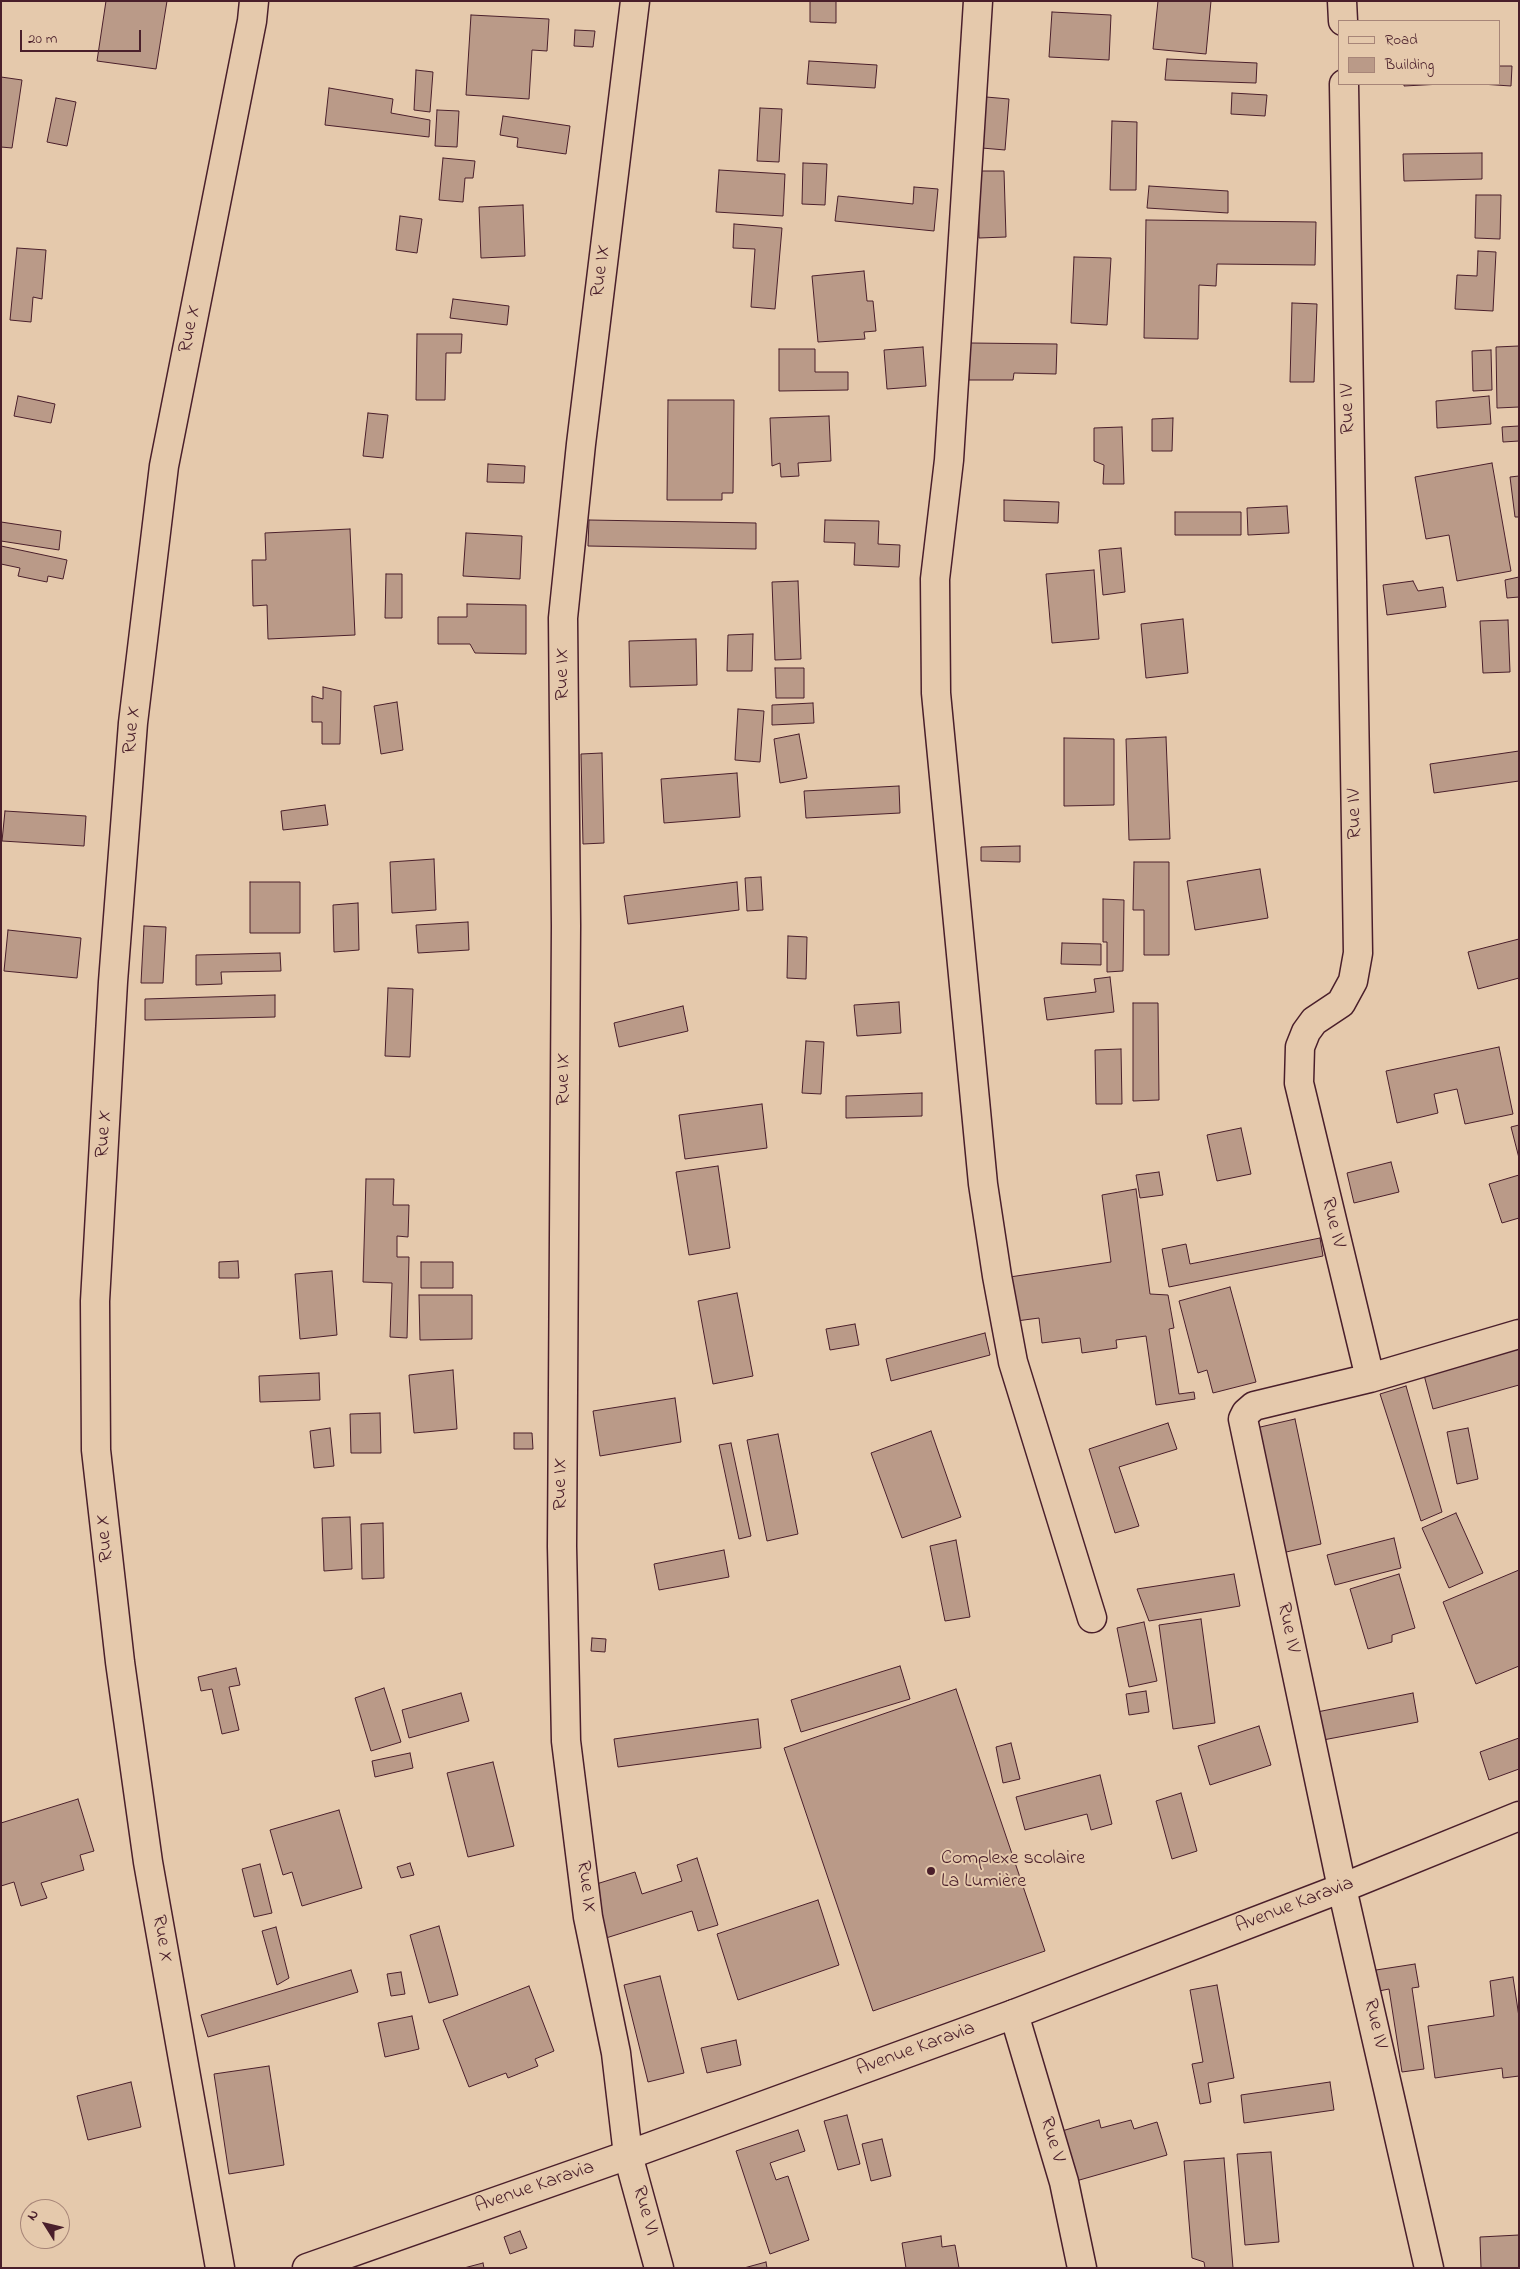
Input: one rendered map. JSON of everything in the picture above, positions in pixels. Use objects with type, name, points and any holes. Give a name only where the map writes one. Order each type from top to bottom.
[{"type":"street","name":"Rue X","points":[[220,2268],[148,1862],[120,1662],[96,1450],[96,1301],[113,982],[133,723],[164,466],[248,40],[254,1]]},
{"type":"street","name":"Rue IX","points":[[628,2155],[616,2052],[588,1917],[566,1741],[562,1546],[566,926],[564,618],[581,444],[634,1]]},
{"type":"street","points":[[978,1],[950,460],[935,580],[936,693],[983,1184],[997,1276],[1013,1362],[1092,1618]]},
{"type":"street","points":[[1342,1],[1343,20]]},
{"type":"street","name":"Rue IV","points":[[1344,85],[1358,953],[1353,981],[1341,1002],[1314,1021],[1306,1032],[1300,1048],[1299,1083],[1370,1378],[1254,1406],[1246,1413],[1243,1420],[1342,1888],[1429,2268]]},
{"type":"street","points":[[1370,1378],[1519,1334]]},
{"type":"street","name":"Avenue Karavia","points":[[307,2268],[628,2155],[1014,2014],[1342,1888],[1519,1816]]},
{"type":"street","name":"Rue V","points":[[1014,2014],[1064,2182],[1082,2268]]},
{"type":"street","name":"Rue VI","points":[[628,2155],[659,2268]]},
{"type":"building","points":[[106,1],[167,1],[156,69],[97,61]]},
{"type":"building","points":[[810,1],[836,1],[836,23],[810,22]]},
{"type":"building","points":[[1158,1],[1211,1],[1206,54],[1153,49]]},
{"type":"building","points":[[1052,12],[1111,15],[1109,60],[1049,57]]},
{"type":"building","points":[[471,15],[549,19],[547,51],[532,50],[529,99],[466,95]]},
{"type":"building","points":[[575,30],[595,31],[593,47],[574,46]]},
{"type":"building","points":[[1167,59],[1257,63],[1256,83],[1165,80]]},
{"type":"building","points":[[809,61],[877,65],[875,88],[807,84]]},
{"type":"building","points":[[1500,66],[1512,66],[1511,86],[1496,85],[1500,85]]},
{"type":"building","points":[[416,70],[433,72],[430,112],[414,110]]},
{"type":"building","points":[[1,77],[22,80],[12,148],[1,147]]},
{"type":"building","points":[[329,88],[393,99],[391,113],[430,120],[429,137],[325,125]]},
{"type":"building","points":[[1232,93],[1267,95],[1265,116],[1231,114]]},
{"type":"building","points":[[986,97],[1009,99],[1005,150],[982,148]]},
{"type":"building","points":[[56,98],[76,102],[67,146],[47,142]]},
{"type":"building","points":[[760,108],[782,109],[779,162],[757,161]]},
{"type":"building","points":[[437,110],[459,111],[457,147],[435,146]]},
{"type":"building","points":[[503,116],[570,126],[566,154],[517,147],[518,138],[500,135]]},
{"type":"building","points":[[1112,121],[1137,122],[1136,190],[1110,190]]},
{"type":"building","points":[[1482,153],[1482,179],[1404,181],[1403,154]]},
{"type":"building","points":[[443,158],[475,161],[473,178],[465,178],[463,202],[439,200]]},
{"type":"building","points":[[803,163],[827,164],[825,205],[802,204]]},
{"type":"building","points":[[719,170],[785,174],[783,216],[716,212]]},
{"type":"building","points":[[978,171],[1004,171],[1006,237],[979,238]]},
{"type":"building","points":[[1149,186],[1228,191],[1228,213],[1147,208]]},
{"type":"building","points":[[914,187],[938,189],[934,231],[835,221],[838,196],[913,204]]},
{"type":"building","points":[[1476,195],[1501,195],[1500,239],[1475,238]]},
{"type":"building","points":[[523,205],[525,256],[481,258],[479,207]]},
{"type":"building","points":[[400,216],[422,219],[417,253],[396,250]]},
{"type":"building","points":[[1146,220],[1316,222],[1315,265],[1217,264],[1216,286],[1199,285],[1198,339],[1144,338]]},
{"type":"building","points":[[734,224],[782,228],[775,309],[751,307],[755,249],[733,248]]},
{"type":"building","points":[[17,248],[46,250],[42,299],[33,297],[31,322],[10,320]]},
{"type":"building","points":[[1478,251],[1496,252],[1493,311],[1455,309],[1457,275],[1477,276]]},
{"type":"building","points":[[1074,257],[1111,258],[1107,325],[1071,323]]},
{"type":"building","points":[[864,271],[867,301],[873,301],[876,331],[864,332],[865,339],[818,342],[812,276]]},
{"type":"building","points":[[453,299],[509,306],[507,325],[450,318]]},
{"type":"building","points":[[1292,303],[1317,304],[1314,382],[1290,382]]},
{"type":"building","points":[[417,334],[462,334],[461,353],[446,353],[445,400],[416,400]]},
{"type":"building","points":[[970,343],[1057,344],[1056,374],[1014,373],[1013,380],[969,380]]},
{"type":"building","points":[[1519,346],[1519,407],[1497,408],[1496,347]]},
{"type":"building","points":[[923,347],[926,386],[887,389],[884,350]]},
{"type":"building","points":[[779,349],[815,349],[815,372],[848,372],[848,390],[779,391]]},
{"type":"building","points":[[1491,350],[1492,390],[1473,391],[1472,351]]},
{"type":"building","points":[[18,396],[55,404],[51,423],[14,416]]},
{"type":"building","points":[[1489,396],[1491,424],[1437,428],[1436,401]]},
{"type":"building","points":[[668,400],[734,400],[733,493],[722,493],[722,500],[667,500]]},
{"type":"building","points":[[368,413],[388,415],[383,458],[363,456]]},
{"type":"building","points":[[829,416],[831,461],[798,463],[799,476],[781,477],[780,463],[772,466],[770,418]]},
{"type":"building","points":[[1173,418],[1172,451],[1152,451],[1152,419]]},
{"type":"building","points":[[1519,426],[1519,441],[1503,442],[1502,427]]},
{"type":"building","points":[[1122,427],[1124,484],[1103,484],[1104,465],[1094,461],[1094,428]]},
{"type":"building","points":[[1492,463],[1511,571],[1457,581],[1449,535],[1426,539],[1415,477]]},
{"type":"building","points":[[488,464],[525,466],[524,483],[487,482]]},
{"type":"building","points":[[1519,476],[1519,517],[1515,517],[1510,477]]},
{"type":"building","points":[[1004,500],[1059,502],[1058,523],[1004,521]]},
{"type":"building","points":[[1287,506],[1289,533],[1248,535],[1247,508]]},
{"type":"building","points":[[1175,512],[1241,512],[1241,535],[1175,535]]},
{"type":"building","points":[[589,520],[756,523],[756,549],[588,546]]},
{"type":"building","points":[[825,520],[879,521],[878,544],[900,545],[899,567],[854,565],[855,543],[824,542]]},
{"type":"building","points":[[1,522],[61,531],[59,550],[1,541]]},
{"type":"building","points":[[350,529],[355,635],[268,639],[267,605],[253,606],[252,560],[266,560],[265,533]]},
{"type":"building","points":[[466,533],[522,536],[520,579],[463,576]]},
{"type":"building","points":[[1,546],[67,560],[63,579],[48,576],[47,582],[18,576],[20,568],[1,564]]},
{"type":"building","points":[[1121,548],[1125,592],[1103,595],[1099,550]]},
{"type":"building","points":[[1094,570],[1099,639],[1052,643],[1046,574]]},
{"type":"building","points":[[386,574],[402,574],[402,618],[385,618]]},
{"type":"building","points":[[1519,577],[1519,597],[1507,598],[1505,580]]},
{"type":"building","points":[[798,581],[801,659],[775,660],[772,582]]},
{"type":"building","points":[[1413,581],[1418,591],[1443,587],[1446,607],[1387,615],[1383,585]]},
{"type":"building","points":[[467,604],[526,605],[526,654],[475,653],[470,644],[438,644],[438,617],[467,617]]},
{"type":"building","points":[[1183,619],[1188,673],[1146,678],[1141,624]]},
{"type":"building","points":[[1508,620],[1510,672],[1483,673],[1480,621]]},
{"type":"building","points":[[753,634],[752,671],[727,671],[728,635]]},
{"type":"building","points":[[696,639],[697,685],[630,687],[629,641]]},
{"type":"building","points":[[775,668],[804,668],[804,698],[776,698]]},
{"type":"building","points":[[323,687],[341,691],[340,744],[322,744],[322,722],[312,722],[312,696],[323,699]]},
{"type":"building","points":[[397,702],[403,750],[381,754],[374,706]]},
{"type":"building","points":[[813,703],[814,723],[772,725],[772,705]]},
{"type":"building","points":[[738,709],[764,711],[760,762],[735,760]]},
{"type":"building","points":[[799,734],[807,778],[780,783],[774,739]]},
{"type":"building","points":[[1166,737],[1170,839],[1129,840],[1126,739]]},
{"type":"building","points":[[1064,738],[1114,739],[1114,805],[1064,806]]},
{"type":"building","points":[[1519,751],[1519,781],[1434,793],[1430,764]]},
{"type":"building","points":[[602,753],[604,843],[583,844],[581,754]]},
{"type":"building","points":[[737,773],[740,817],[664,823],[661,779]]},
{"type":"building","points":[[899,786],[900,813],[806,818],[804,791]]},
{"type":"building","points":[[325,805],[328,825],[283,830],[281,811]]},
{"type":"building","points":[[5,811],[86,816],[84,846],[2,841]]},
{"type":"building","points":[[1020,846],[1020,862],[981,861],[981,847]]},
{"type":"building","points":[[434,859],[436,910],[392,913],[390,862]]},
{"type":"building","points":[[1134,862],[1169,862],[1169,955],[1144,955],[1144,910],[1133,910]]},
{"type":"building","points":[[1260,869],[1268,918],[1195,930],[1187,881]]},
{"type":"building","points":[[761,877],[763,910],[747,911],[745,878]]},
{"type":"building","points":[[250,882],[300,882],[300,933],[250,933]]},
{"type":"building","points":[[737,882],[739,910],[628,924],[624,896]]},
{"type":"building","points":[[1103,899],[1124,900],[1123,971],[1107,972],[1107,942],[1103,942]]},
{"type":"building","points":[[358,903],[359,950],[334,952],[333,905]]},
{"type":"building","points":[[468,922],[469,950],[418,953],[416,925]]},
{"type":"building","points":[[144,926],[166,927],[163,983],[141,983]]},
{"type":"building","points":[[8,930],[81,938],[77,978],[4,971]]},
{"type":"building","points":[[788,936],[807,937],[806,979],[787,978]]},
{"type":"building","points":[[1519,939],[1519,978],[1478,989],[1468,952]]},
{"type":"building","points":[[1062,943],[1101,944],[1101,965],[1061,964]]},
{"type":"building","points":[[280,953],[281,971],[221,972],[222,984],[196,985],[196,955]]},
{"type":"building","points":[[1110,977],[1114,1012],[1047,1020],[1044,998],[1096,992],[1094,979]]},
{"type":"building","points":[[388,988],[413,989],[410,1057],[385,1056]]},
{"type":"building","points":[[275,995],[275,1017],[145,1020],[145,999]]},
{"type":"building","points":[[899,1002],[901,1033],[857,1036],[854,1005]]},
{"type":"building","points":[[1133,1003],[1158,1003],[1159,1100],[1133,1101]]},
{"type":"building","points":[[683,1006],[688,1031],[619,1047],[614,1023]]},
{"type":"building","points":[[806,1041],[824,1042],[821,1094],[802,1093]]},
{"type":"building","points":[[1499,1047],[1513,1114],[1465,1124],[1457,1089],[1434,1094],[1438,1113],[1397,1123],[1386,1071]]},
{"type":"building","points":[[1121,1049],[1122,1104],[1096,1104],[1095,1050]]},
{"type":"building","points":[[922,1093],[922,1116],[846,1118],[846,1096]]},
{"type":"building","points":[[762,1104],[767,1148],[685,1159],[679,1115]]},
{"type":"building","points":[[1519,1125],[1519,1158],[1511,1127]]},
{"type":"building","points":[[1241,1128],[1251,1174],[1217,1181],[1207,1135]]},
{"type":"building","points":[[1391,1162],[1399,1192],[1354,1203],[1347,1173]]},
{"type":"building","points":[[718,1166],[730,1248],[689,1255],[676,1172]]},
{"type":"building","points":[[1159,1172],[1163,1195],[1140,1198],[1136,1175]]},
{"type":"building","points":[[1519,1175],[1519,1218],[1502,1223],[1489,1184]]},
{"type":"building","points":[[366,1179],[394,1179],[393,1205],[409,1205],[408,1237],[397,1236],[397,1257],[409,1257],[407,1338],[390,1337],[392,1283],[363,1282]]},
{"type":"building","points":[[1136,1189],[1150,1294],[1168,1295],[1174,1328],[1169,1329],[1179,1394],[1194,1392],[1195,1399],[1156,1405],[1146,1336],[1116,1340],[1117,1348],[1082,1353],[1080,1338],[1042,1343],[1039,1318],[1009,1322],[1003,1278],[1111,1262],[1102,1195]]},
{"type":"building","points":[[1320,1238],[1323,1256],[1169,1287],[1162,1249],[1186,1244],[1190,1264]]},
{"type":"building","points":[[238,1261],[239,1278],[219,1278],[219,1262]]},
{"type":"building","points":[[421,1262],[453,1262],[453,1288],[421,1288]]},
{"type":"building","points":[[332,1271],[337,1335],[300,1339],[295,1274]]},
{"type":"building","points":[[1230,1287],[1256,1382],[1213,1393],[1207,1370],[1198,1373],[1179,1301]]},
{"type":"building","points":[[737,1293],[753,1376],[713,1384],[698,1301]]},
{"type":"building","points":[[419,1295],[472,1295],[472,1339],[420,1340]]},
{"type":"building","points":[[855,1324],[859,1345],[830,1350],[826,1329]]},
{"type":"building","points":[[985,1333],[990,1355],[891,1381],[886,1359]]},
{"type":"building","points":[[1519,1349],[1519,1385],[1433,1409],[1424,1375]]},
{"type":"building","points":[[453,1370],[457,1429],[414,1433],[409,1375]]},
{"type":"building","points":[[319,1373],[320,1400],[260,1402],[259,1376]]},
{"type":"building","points":[[1406,1386],[1442,1512],[1421,1521],[1380,1394]]},
{"type":"building","points":[[675,1398],[681,1442],[600,1456],[593,1411]]},
{"type":"building","points":[[380,1413],[381,1453],[351,1453],[350,1414]]},
{"type":"building","points":[[1295,1419],[1321,1544],[1282,1553],[1256,1428]]},
{"type":"building","points":[[1168,1423],[1177,1449],[1119,1467],[1139,1526],[1115,1533],[1089,1449]]},
{"type":"building","points":[[330,1428],[334,1466],[314,1468],[310,1431]]},
{"type":"building","points":[[1468,1428],[1478,1479],[1457,1484],[1447,1432]]},
{"type":"building","points":[[931,1431],[961,1517],[902,1538],[871,1453]]},
{"type":"building","points":[[514,1433],[532,1433],[533,1449],[514,1449]]},
{"type":"building","points":[[778,1434],[798,1534],[767,1541],[747,1440]]},
{"type":"building","points":[[731,1443],[751,1536],[739,1539],[719,1445]]},
{"type":"building","points":[[1456,1513],[1483,1573],[1449,1588],[1422,1528]]},
{"type":"building","points":[[350,1517],[352,1569],[324,1571],[322,1518]]},
{"type":"building","points":[[383,1523],[384,1578],[362,1579],[361,1524]]},
{"type":"building","points":[[1394,1538],[1401,1568],[1335,1585],[1327,1555]]},
{"type":"building","points":[[956,1540],[970,1617],[945,1621],[930,1546]]},
{"type":"building","points":[[724,1550],[729,1577],[659,1590],[654,1564]]},
{"type":"building","points":[[1519,1570],[1519,1666],[1476,1684],[1443,1602]]},
{"type":"building","points":[[1234,1574],[1240,1606],[1149,1621],[1137,1589]]},
{"type":"building","points":[[1399,1574],[1415,1628],[1392,1635],[1392,1642],[1368,1649],[1350,1589]]},
{"type":"building","points":[[1201,1619],[1215,1723],[1173,1729],[1159,1625]]},
{"type":"building","points":[[1144,1622],[1157,1681],[1129,1687],[1117,1628]]},
{"type":"building","points":[[592,1638],[606,1639],[605,1652],[591,1651]]},
{"type":"building","points":[[900,1666],[910,1699],[801,1732],[791,1700]]},
{"type":"building","points":[[236,1668],[240,1685],[229,1687],[239,1730],[222,1734],[212,1689],[201,1691],[198,1677]]},
{"type":"building","points":[[384,1688],[401,1742],[371,1751],[355,1698]]},
{"type":"building","points":[[956,1689],[1045,1951],[873,2011],[784,1748]]},
{"type":"building","points":[[1146,1691],[1149,1712],[1129,1715],[1126,1694]]},
{"type":"building","points":[[461,1693],[469,1721],[409,1738],[402,1710]]},
{"type":"building","points":[[1413,1693],[1418,1722],[1323,1740],[1317,1712]]},
{"type":"building","points":[[758,1719],[761,1748],[618,1767],[614,1739]]},
{"type":"building","points":[[1259,1726],[1271,1765],[1210,1785],[1198,1746]]},
{"type":"building","points":[[1519,1738],[1519,1769],[1489,1780],[1480,1752]]},
{"type":"building","points":[[1011,1743],[1020,1779],[1003,1783],[996,1747]]},
{"type":"building","points":[[410,1753],[413,1768],[375,1777],[372,1761]]},
{"type":"building","points":[[493,1762],[514,1846],[468,1857],[447,1773]]},
{"type":"building","points":[[1100,1775],[1112,1824],[1091,1830],[1087,1814],[1025,1830],[1016,1797]]},
{"type":"building","points":[[1181,1793],[1197,1851],[1172,1859],[1156,1801]]},
{"type":"building","points":[[78,1799],[94,1851],[80,1855],[84,1870],[41,1883],[47,1898],[21,1906],[14,1882],[1,1886],[1,1823]]},
{"type":"building","points":[[339,1810],[362,1888],[302,1906],[292,1872],[283,1875],[270,1830]]},
{"type":"building","points":[[697,1858],[718,1925],[698,1931],[692,1911],[606,1938],[590,1886],[635,1872],[642,1894],[682,1881],[677,1865]]},
{"type":"building","points":[[410,1863],[414,1875],[401,1878],[397,1867]]},
{"type":"building","points":[[260,1864],[272,1913],[254,1917],[242,1869]]},
{"type":"building","points":[[818,1900],[839,1965],[738,2000],[717,1934]]},
{"type":"building","points":[[439,1926],[458,1995],[429,2003],[410,1935]]},
{"type":"building","points":[[276,1927],[289,1978],[277,1985],[262,1931]]},
{"type":"building","points":[[1415,1964],[1419,1987],[1412,1988],[1424,2069],[1402,2072],[1389,1989],[1379,1991],[1376,1970]]},
{"type":"building","points":[[351,1970],[358,1992],[208,2037],[201,2015]]},
{"type":"building","points":[[401,1972],[405,1994],[391,1996],[387,1974]]},
{"type":"building","points":[[660,1976],[684,2073],[648,2082],[624,1985]]},
{"type":"building","points":[[1513,1977],[1519,2017],[1519,2076],[1503,2078],[1502,2068],[1435,2078],[1428,2026],[1494,2016],[1490,1981]]},
{"type":"building","points":[[1217,1985],[1234,2078],[1208,2083],[1211,2102],[1200,2104],[1192,2064],[1203,2062],[1190,1990]]},
{"type":"building","points":[[529,1986],[554,2051],[535,2059],[538,2066],[508,2078],[506,2073],[469,2087],[443,2020]]},
{"type":"building","points":[[412,2016],[419,2049],[385,2057],[378,2023]]},
{"type":"building","points":[[736,2040],[741,2065],[707,2073],[701,2048]]},
{"type":"building","points":[[269,2066],[284,2165],[229,2174],[214,2074]]},
{"type":"building","points":[[131,2082],[141,2127],[88,2140],[77,2096]]},
{"type":"building","points":[[1330,2082],[1334,2110],[1244,2123],[1241,2095]]},
{"type":"building","points":[[847,2115],[860,2164],[838,2170],[824,2121]]},
{"type":"building","points":[[1099,2120],[1101,2128],[1131,2120],[1134,2129],[1157,2122],[1167,2155],[1076,2181],[1062,2131]]},
{"type":"building","points":[[798,2130],[805,2151],[770,2163],[776,2180],[788,2176],[809,2240],[770,2254],[736,2151]]},
{"type":"building","points":[[882,2139],[891,2176],[871,2181],[862,2144]]},
{"type":"building","points":[[1271,2152],[1279,2242],[1245,2245],[1237,2154]]},
{"type":"building","points":[[1224,2158],[1233,2268],[1205,2268],[1204,2262],[1192,2258],[1184,2161]]},
{"type":"building","points":[[520,2231],[527,2248],[510,2254],[504,2237]]},
{"type":"building","points":[[1519,2235],[1519,2268],[1481,2268],[1480,2237]]},
{"type":"building","points":[[941,2236],[942,2247],[955,2245],[959,2268],[906,2268],[902,2243]]},
{"type":"building","points":[[766,2262],[767,2268],[744,2268]]},
{"type":"building","points":[[483,2263],[484,2268],[464,2268]]},
{"type":"place","name":"Complexe scolaire La Lumière","points":[[931,1871]]}]
